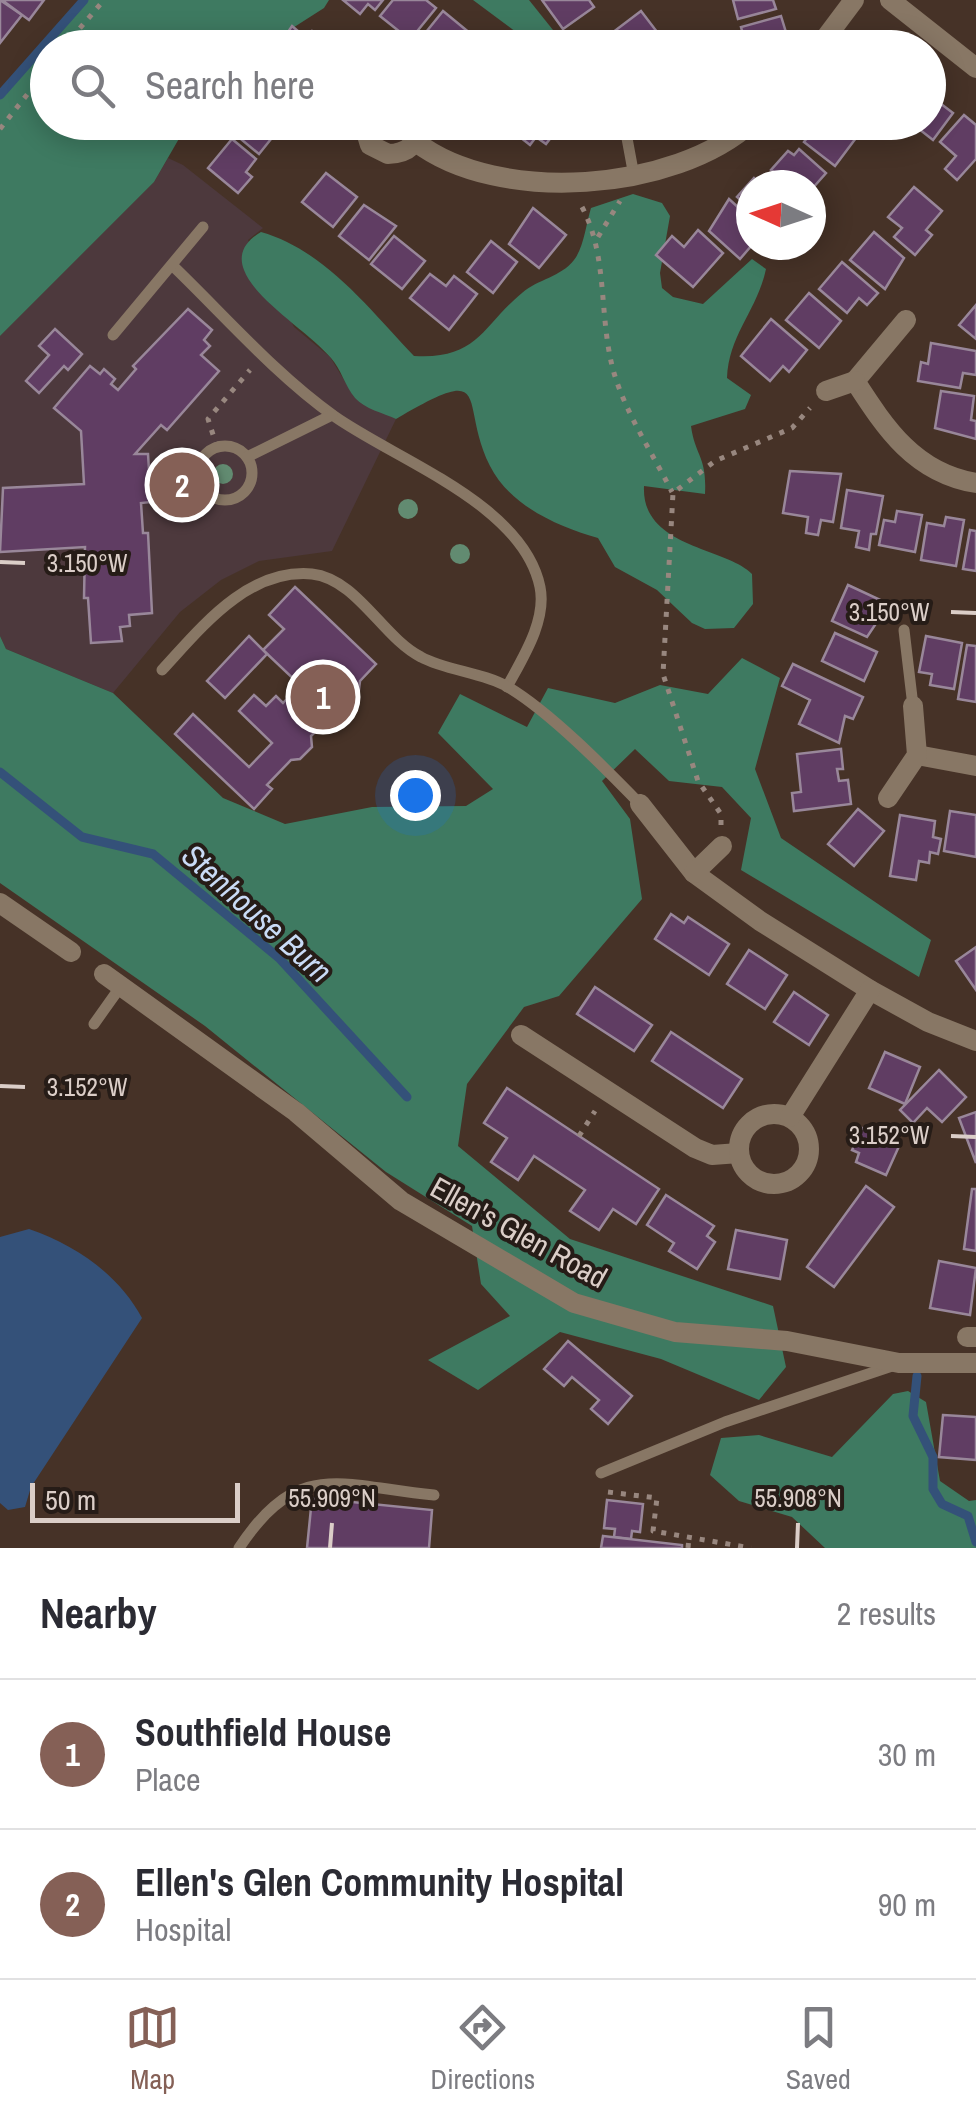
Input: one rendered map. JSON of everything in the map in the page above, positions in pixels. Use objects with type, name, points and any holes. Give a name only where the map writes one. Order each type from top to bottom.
[{"type":"street","points":[[832,30],[854,0]]},
{"type":"street","points":[[890,0],[928,30]]},
{"type":"street","points":[[946,44],[976,68]]},
{"type":"street","points":[[368,140],[378,151],[398,154],[411,140]]},
{"type":"street","points":[[425,140],[440,160],[470,172],[570,182],[634,176],[688,162],[729,140]]},
{"type":"street","points":[[826,390],[855,381],[906,320]]},
{"type":"street","points":[[855,381],[890,436],[926,466],[976,483]]},
{"type":"street","points":[[888,798],[918,755],[914,706]]},
{"type":"street","points":[[918,755],[976,766]]},
{"type":"street","points":[[640,804],[694,873],[760,921],[870,990],[928,1022],[976,1041]]},
{"type":"street","points":[[694,873],[722,846]]},
{"type":"street","points":[[0,903],[71,952]]},
{"type":"street","name":"Ellen's Glen Road","points":[[112,980],[296,1112],[401,1201],[574,1302],[674,1332],[787,1341],[899,1363],[976,1364]]},
{"type":"street","points":[[790,1118],[870,990]]},
{"type":"street","points":[[521,1035],[696,1148],[712,1154],[740,1153]]},
{"type":"street","points":[[758,1118],[790,1118],[800,1124],[809,1146],[809,1158],[795,1178],[784,1183],[760,1181],[750,1174],[740,1153],[744,1132],[758,1118]]},
{"type":"lane","points":[[627,140],[634,176]]},
{"type":"lane","points":[[113,335],[204,227]]},
{"type":"lane","points":[[172,265],[332,415],[476,502],[523,548],[540,589],[533,638],[507,686]]},
{"type":"lane","points":[[247,458],[332,415]]},
{"type":"lane","points":[[217,447],[234,447],[247,458],[250,484],[236,498],[218,499],[203,489],[198,472],[203,456],[217,447]]},
{"type":"lane","points":[[162,670],[225,602],[275,581],[312,574],[341,587],[419,657],[507,686],[606,768],[640,804]]},
{"type":"lane","points":[[904,630],[914,706]]},
{"type":"lane","points":[[94,1024],[112,980]]},
{"type":"lane","points":[[600,1473],[725,1422],[899,1363]]},
{"type":"lane","points":[[240,1548],[272,1506],[310,1484],[434,1495]]},
{"type":"path","points":[[78,30],[104,0]]},
{"type":"path","points":[[0,129],[30,91]]},
{"type":"path","points":[[598,237],[634,176]]},
{"type":"path","points":[[570,182],[598,237],[603,309],[614,375],[673,494],[664,674],[698,782],[721,814],[722,846]]},
{"type":"path","points":[[217,447],[208,419],[264,352]]},
{"type":"path","points":[[673,494],[715,461],[792,428],[826,390]]},
{"type":"path","points":[[608,1492],[657,1498],[654,1531],[751,1548]]},
{"type":"path","points":[[688,1548],[690,1538]]},
{"type":"shaded area","points":[[168,158],[183,165],[263,228],[248,240],[294,327],[330,357],[355,398],[396,419],[332,551],[259,561],[221,580],[180,612],[113,693],[6,649],[0,636],[0,336],[154,182]]},
{"type":"green space","points":[[84,0],[329,0],[324,8],[290,30],[56,30]]},
{"type":"green space","points":[[473,0],[529,0],[553,30],[513,30]]},
{"type":"green space","points":[[30,58],[30,140],[178,140],[154,182],[0,336],[0,91]]},
{"type":"green space","points":[[633,194],[662,203],[670,216],[660,273],[662,288],[673,297],[703,304],[751,260],[766,269],[729,362],[727,378],[751,395],[745,409],[691,426],[703,464],[705,494],[644,486],[647,506],[656,522],[670,534],[752,574],[753,604],[734,628],[705,629],[692,623],[657,590],[615,567],[598,538],[552,521],[510,493],[490,466],[473,407],[461,391],[427,401],[396,419],[359,402],[331,358],[259,293],[242,264],[245,247],[261,232],[284,241],[326,267],[414,356],[435,356],[466,347],[522,293],[569,266],[580,249],[591,208]]},
{"type":"green space","points":[[0,636],[6,649],[113,693],[223,798],[285,824],[372,807],[466,806],[493,789],[438,733],[460,694],[527,727],[548,688],[615,703],[660,685],[708,694],[742,658],[780,678],[755,769],[781,838],[931,940],[919,977],[741,870],[751,818],[722,787],[669,781],[635,749],[602,781],[630,819],[642,899],[559,996],[524,1007],[467,1084],[458,1146],[570,1239],[773,1306],[786,1367],[759,1400],[661,1359],[560,1332],[478,1390],[428,1360],[510,1316],[481,1284],[472,1226],[386,1172],[205,1026],[0,883]]},
{"type":"green space","points":[[908,1391],[926,1402],[940,1481],[969,1501],[976,1500],[976,1548],[825,1548],[792,1517],[739,1501],[710,1475],[721,1438],[759,1435],[832,1457],[893,1394]]},
{"type":"water","points":[[29,1229],[94,1263],[121,1288],[142,1318],[31,1487],[25,1507],[8,1510],[0,1503],[0,1237]]},
{"type":"building","points":[[0,0],[22,15],[0,43]]},
{"type":"building","points":[[2,0],[44,0],[29,20]]},
{"type":"building","points":[[343,0],[383,0],[375,10],[368,4],[360,14]]},
{"type":"building","points":[[393,0],[426,0],[436,8],[418,30],[398,30],[380,16]]},
{"type":"building","points":[[542,0],[589,0],[594,7],[563,29]]},
{"type":"building","points":[[733,0],[773,0],[776,9],[738,19]]},
{"type":"building","points":[[443,11],[466,30],[428,30]]},
{"type":"building","points":[[641,11],[656,30],[616,30]]},
{"type":"building","points":[[781,16],[785,30],[742,30],[741,27]]},
{"type":"building","points":[[964,115],[976,125],[976,159],[957,180],[945,169],[956,156],[940,142],[946,140]]},
{"type":"building","points":[[231,140],[256,159],[246,172],[252,177],[238,193],[208,168]]},
{"type":"building","points":[[242,140],[270,140],[259,154]]},
{"type":"building","points":[[806,140],[854,140],[835,166]]},
{"type":"building","points":[[799,149],[823,170],[771,170],[788,151],[794,155]]},
{"type":"building","points":[[326,173],[357,197],[333,227],[302,202]]},
{"type":"building","points":[[914,187],[942,211],[926,230],[932,235],[915,255],[894,237],[902,228],[888,217]]},
{"type":"building","points":[[729,199],[736,205],[736,255],[709,231]]},
{"type":"building","points":[[364,205],[396,226],[369,260],[339,236]]},
{"type":"building","points":[[533,208],[566,235],[539,268],[509,244]]},
{"type":"building","points":[[698,230],[723,253],[693,287],[656,255],[672,236],[684,247]]},
{"type":"building","points":[[874,232],[904,258],[885,289],[850,260]]},
{"type":"building","points":[[394,236],[425,261],[402,289],[371,264]]},
{"type":"building","points":[[491,241],[517,262],[493,293],[467,272]]},
{"type":"building","points":[[842,262],[878,293],[867,305],[859,298],[847,313],[819,289]]},
{"type":"building","points":[[430,274],[446,286],[454,276],[477,294],[449,330],[410,298]]},
{"type":"building","points":[[809,293],[841,321],[819,348],[786,320]]},
{"type":"building","points":[[976,305],[976,339],[959,325]]},
{"type":"building","points":[[188,309],[212,330],[204,340],[210,346],[201,355],[219,371],[167,430],[161,425],[135,454],[148,454],[151,502],[141,503],[143,533],[148,533],[152,613],[129,615],[130,626],[120,627],[122,641],[91,643],[88,598],[84,598],[85,547],[0,552],[3,488],[84,484],[81,431],[54,408],[90,366],[100,374],[104,369],[115,379],[111,384],[118,390],[136,369],[133,366]]},
{"type":"building","points":[[771,319],[807,350],[789,372],[783,366],[770,381],[741,356]]},
{"type":"building","points":[[55,329],[82,354],[68,370],[64,366],[39,393],[26,381],[49,355],[39,346]]},
{"type":"building","points":[[931,343],[976,351],[976,375],[963,373],[960,388],[918,381],[921,362],[928,364]]},
{"type":"building","points":[[941,391],[974,396],[971,420],[976,421],[976,439],[935,428]]},
{"type":"building","points":[[790,471],[841,474],[833,522],[821,520],[818,535],[806,533],[808,517],[783,513]]},
{"type":"building","points":[[847,490],[883,496],[869,550],[856,547],[859,531],[841,528]]},
{"type":"building","points":[[897,511],[922,515],[915,552],[879,545],[884,520],[895,522]]},
{"type":"building","points":[[946,517],[964,520],[956,566],[921,560],[927,523],[944,526]]},
{"type":"building","points":[[970,530],[976,531],[976,571],[963,569]]},
{"type":"building","points":[[848,585],[889,604],[867,637],[832,621]]},
{"type":"building","points":[[295,587],[376,664],[360,681],[357,707],[346,719],[330,717],[311,736],[312,747],[300,759],[291,760],[267,785],[272,789],[254,809],[175,734],[193,714],[249,767],[272,743],[239,711],[254,695],[266,706],[276,696],[283,703],[300,685],[263,650],[284,629],[269,615]]},
{"type":"building","points":[[835,633],[877,652],[864,681],[822,661]]},
{"type":"building","points":[[249,636],[267,654],[225,698],[207,681]]},
{"type":"building","points":[[926,636],[962,643],[954,689],[930,685],[932,674],[919,672]]},
{"type":"building","points":[[967,645],[976,646],[976,702],[958,699]]},
{"type":"building","points":[[793,664],[863,697],[853,719],[845,716],[839,743],[799,724],[810,700],[782,686]]},
{"type":"building","points":[[841,749],[843,769],[837,769],[839,781],[848,780],[851,804],[794,811],[792,793],[801,792],[797,754]]},
{"type":"building","points":[[858,809],[884,831],[854,866],[828,844]]},
{"type":"building","points":[[950,811],[976,815],[976,857],[944,851]]},
{"type":"building","points":[[900,815],[935,821],[933,837],[941,839],[938,854],[930,852],[929,863],[919,861],[916,880],[890,876]]},
{"type":"building","points":[[671,914],[684,923],[688,917],[729,944],[709,975],[655,939]]},
{"type":"building","points":[[976,947],[976,990],[956,961]]},
{"type":"building","points":[[749,950],[787,975],[765,1009],[727,984]]},
{"type":"building","points":[[595,987],[652,1025],[634,1051],[577,1014]]},
{"type":"building","points":[[794,992],[828,1015],[809,1045],[774,1022]]},
{"type":"building","points":[[671,1032],[742,1079],[723,1108],[652,1061]]},
{"type":"building","points":[[885,1052],[920,1067],[905,1104],[869,1088]]},
{"type":"building","points":[[939,1070],[966,1097],[942,1122],[927,1108],[913,1123],[900,1110]]},
{"type":"building","points":[[507,1088],[659,1189],[636,1224],[613,1209],[599,1230],[570,1211],[585,1190],[534,1156],[518,1180],[491,1162],[507,1138],[484,1123]]},
{"type":"building","points":[[976,1112],[976,1163],[959,1118]]},
{"type":"building","points":[[862,1128],[900,1144],[886,1175],[856,1162],[859,1153],[852,1150]]},
{"type":"building","points":[[866,1186],[894,1207],[834,1287],[807,1267]]},
{"type":"building","points":[[972,1189],[976,1189],[976,1251],[964,1249]]},
{"type":"building","points":[[666,1195],[714,1226],[707,1236],[715,1242],[697,1269],[669,1251],[674,1243],[647,1225]]},
{"type":"building","points":[[736,1230],[787,1240],[780,1279],[728,1269]]},
{"type":"building","points":[[939,1261],[976,1268],[970,1315],[930,1308]]},
{"type":"building","points":[[568,1341],[632,1396],[608,1424],[591,1409],[599,1400],[572,1377],[564,1386],[544,1369]]},
{"type":"building","points":[[943,1415],[976,1417],[976,1460],[939,1457]]},
{"type":"building","points":[[312,1498],[432,1510],[429,1548],[307,1548]]},
{"type":"building","points":[[607,1500],[643,1504],[640,1532],[632,1531],[631,1539],[614,1537],[615,1529],[604,1528]]},
{"type":"building","points":[[603,1536],[682,1545],[682,1548],[601,1548]]},
{"type":"waterway","points":[[57,30],[84,0]]},
{"type":"waterway","points":[[0,95],[30,61]]},
{"type":"waterway","name":"Stenhouse Burn","points":[[0,772],[82,837],[153,854],[279,958],[407,1097]]},
{"type":"waterway","name":"Stenhouse Burn","points":[[917,1376],[913,1416],[933,1457],[933,1489],[942,1504],[968,1516],[976,1542]]},
{"type":"place","name":"Ellen's Glen Community Hospital","points":[[182,485]]},
{"type":"place","name":"Southfield House","points":[[323,697]]}]
